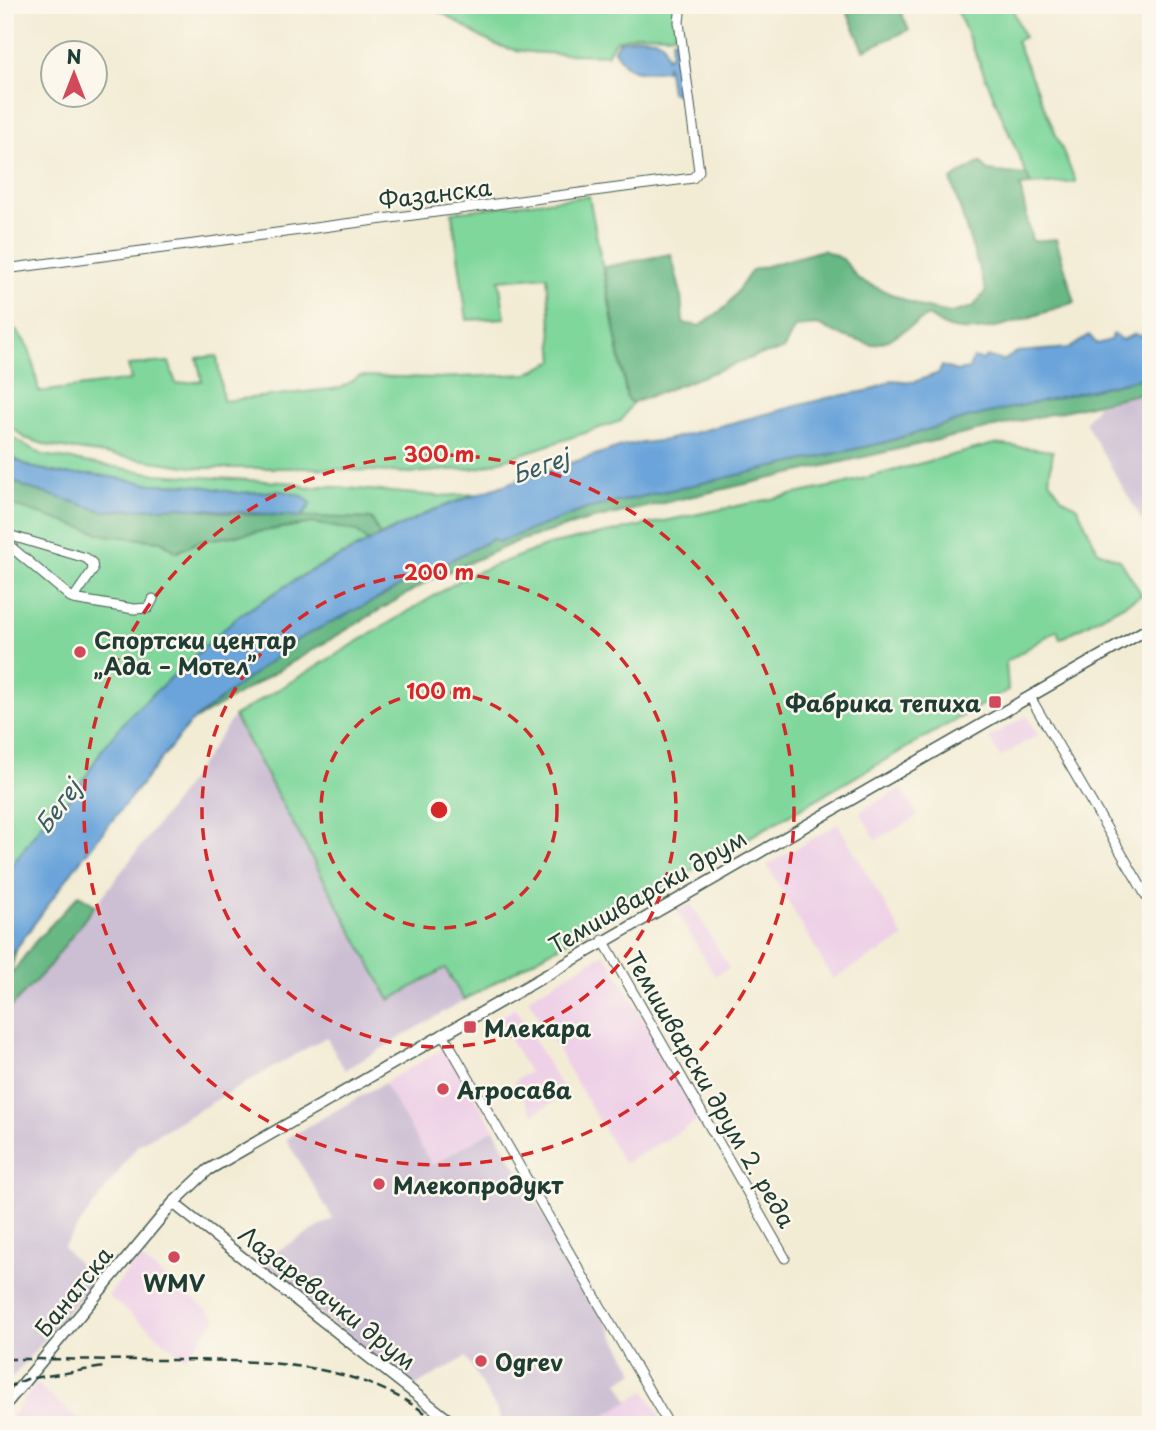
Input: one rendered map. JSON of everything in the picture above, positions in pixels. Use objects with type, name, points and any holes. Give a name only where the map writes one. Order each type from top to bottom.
[{"type":"main road","name":"Темишварски друм","points":[[173,1203],[208,1170],[603,940],[1151,627]]},
{"type":"main road","name":"Банатска","points":[[5,1405],[173,1203]]},
{"type":"main road","name":"Лазаревачки друм","points":[[173,1203],[455,1425]]},
{"type":"street","name":"Фазанска","points":[[5,269],[694,178],[699,171],[678,22],[681,5]]},
{"type":"street","points":[[5,534],[90,559],[93,570],[73,598]]},
{"type":"street","points":[[5,541],[73,598],[134,609],[148,608],[153,599]]},
{"type":"street","points":[[1030,697],[1151,904]]},
{"type":"street","name":"Темишварски друм 2. реда","points":[[603,940],[785,1258]]},
{"type":"street","points":[[443,1034],[669,1425]]},
{"type":"shaded area","points":[[1151,391],[1151,536],[1085,422],[1098,405]]},
{"type":"shaded area","points":[[234,716],[390,1000],[445,968],[464,1000],[345,1070],[326,1037],[138,1145],[63,1247],[94,1281],[5,1386],[5,1013],[47,969],[176,800]]},
{"type":"shaded area","points":[[1027,716],[1038,735],[1000,757],[989,738]]},
{"type":"shaded area","points":[[901,788],[918,816],[876,840],[860,812]]},
{"type":"shaded area","points":[[838,824],[904,938],[833,979],[767,865]]},
{"type":"shaded area","points":[[691,903],[729,968],[715,976],[677,911]]},
{"type":"shaded area","points":[[605,953],[701,1119],[624,1164],[528,998]]},
{"type":"shaded area","points":[[516,1008],[566,1095],[533,1114],[514,1081],[529,1072],[498,1019]]},
{"type":"shaded area","points":[[446,1047],[494,1129],[432,1165],[384,1083]]},
{"type":"shaded area","points":[[384,1083],[432,1165],[494,1129],[635,1372],[618,1382],[629,1401],[587,1425],[505,1425],[466,1357],[412,1388],[258,1262],[333,1219],[286,1139]]},
{"type":"shaded area","points":[[139,1257],[217,1318],[185,1358],[108,1296]]},
{"type":"shaded area","points":[[36,1384],[86,1425],[62,1422],[60,1425],[5,1425]]},
{"type":"shaded area","points":[[645,1391],[662,1420],[653,1425],[587,1425]]},
{"type":"green space","points":[[421,5],[679,5],[676,35],[638,34],[615,41],[607,55],[514,50],[488,41],[440,12]]},
{"type":"green space","points":[[844,5],[898,5],[909,30],[864,50]]},
{"type":"green space","points":[[970,5],[1011,5],[1024,37],[1016,41],[1076,182],[1031,185],[957,10]]},
{"type":"green space","points":[[980,162],[988,171],[1027,175],[1031,185],[1020,186],[1032,241],[1056,239],[1075,302],[1011,323],[976,330],[947,327],[928,316],[888,340],[872,345],[818,325],[795,327],[783,350],[759,355],[632,403],[627,399],[604,267],[671,254],[681,294],[683,323],[700,326],[727,306],[752,270],[823,250],[843,259],[859,280],[921,307],[951,313],[973,307],[986,291],[951,180]]},
{"type":"green space","points":[[589,196],[627,399],[632,403],[621,421],[479,468],[410,473],[313,468],[199,468],[50,446],[25,438],[5,422],[5,322],[15,329],[27,344],[39,392],[131,380],[128,365],[169,362],[176,384],[202,381],[197,358],[217,356],[223,401],[341,388],[360,376],[439,378],[527,374],[554,361],[547,276],[499,280],[505,318],[467,320],[452,212]]},
{"type":"green space","points":[[1151,376],[1151,391],[589,520],[518,541],[432,579],[190,723],[300,638],[387,594],[427,569],[493,539],[498,542],[586,509],[882,443],[967,418]]},
{"type":"green space","points":[[5,433],[43,455],[157,474],[296,483],[307,488],[324,486],[438,496],[477,494],[431,511],[380,536],[372,519],[301,517],[309,508],[283,491],[237,493],[196,485],[151,484],[92,474],[63,474],[30,467],[5,454]]},
{"type":"green space","points":[[994,444],[1053,451],[1049,480],[1062,498],[1077,507],[1098,551],[1120,560],[1142,595],[1060,639],[1057,630],[1006,662],[1008,690],[464,1000],[445,968],[390,1000],[234,716],[469,575],[548,545],[839,485]]},
{"type":"green space","points":[[5,476],[25,487],[103,511],[179,507],[238,514],[372,519],[380,536],[368,542],[356,531],[313,523],[199,541],[177,552],[161,541],[105,535],[5,503]]},
{"type":"green space","points":[[5,503],[139,539],[161,541],[177,552],[196,542],[313,523],[356,531],[368,542],[304,574],[237,617],[202,649],[101,751],[85,778],[63,805],[44,821],[5,875]]},
{"type":"green space","points":[[79,895],[95,905],[47,969],[5,1013],[5,964],[17,947],[9,977],[36,941]]},
{"type":"water","points":[[638,37],[654,38],[663,43],[667,58],[671,54],[672,40],[675,39],[681,49],[678,95],[671,92],[667,64],[666,70],[642,71],[630,68],[619,58],[614,50],[618,42]]},
{"type":"water","points":[[1145,330],[1151,331],[1151,376],[967,418],[882,443],[586,509],[498,542],[493,539],[449,561],[441,570],[427,569],[387,594],[300,638],[190,723],[79,862],[5,964],[5,875],[44,821],[63,805],[85,778],[101,751],[129,716],[237,617],[305,574],[431,511],[521,479],[527,473],[538,474],[625,445],[666,440],[827,398],[872,390],[892,380],[914,382],[939,373],[942,366],[957,371],[969,369],[973,358],[982,360],[987,356],[1003,361],[1017,352],[1070,348],[1089,335],[1097,344],[1110,340],[1113,334],[1122,340],[1135,334],[1142,337]]},
{"type":"water","points":[[5,454],[30,467],[63,474],[92,474],[151,484],[196,485],[237,493],[283,491],[302,496],[311,503],[301,517],[179,507],[103,511],[25,487],[5,476]]},
{"type":"railway","points":[[5,1359],[243,1361],[313,1368],[379,1388],[411,1404],[441,1425]]},
{"type":"railway","points":[[5,1388],[27,1379],[104,1367]]},
{"type":"place","name":"Спортски центар „Ада – Мотел”","points":[[80,652]]},
{"type":"place","name":"Фабрика тепиха","points":[[995,702]]},
{"type":"place","name":"Млекара","points":[[470,1027]]},
{"type":"place","name":"Агросава","points":[[443,1089]]},
{"type":"place","name":"Млекопродукт","points":[[379,1184]]},
{"type":"place","name":"WMV","points":[[174,1257]]},
{"type":"place","name":"Ogrev","points":[[481,1361]]},
{"type":"water label","name":"Бегеј","points":[[540,465]]},
{"type":"water label","name":"Бегеј","points":[[57,806]]}]
